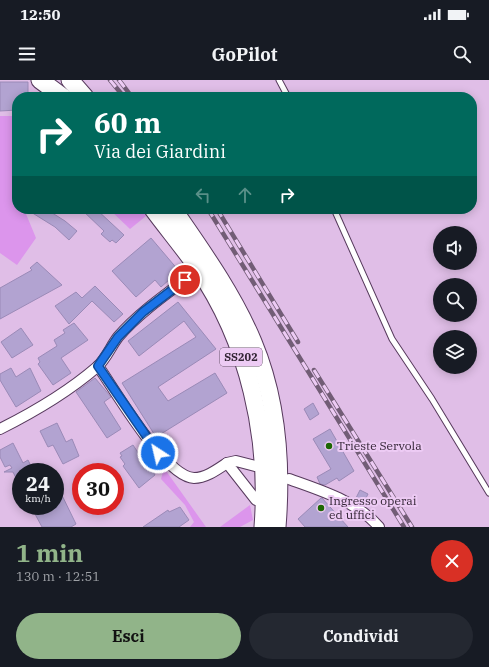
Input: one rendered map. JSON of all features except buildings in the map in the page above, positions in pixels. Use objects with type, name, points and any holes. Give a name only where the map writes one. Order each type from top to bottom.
[{"type":"highway","points":[[40,80],[57,92]]},
{"type":"highway","points":[[47,80],[59,92]]},
{"type":"highway","points":[[70,80],[81,92]]},
{"type":"highway","points":[[85,80],[93,92]]},
{"type":"highway","name":"SS202","points":[[157,214],[197,268],[216,299],[233,333],[252,386],[262,450],[265,494],[263,527]]},
{"type":"highway","name":"SS202","points":[[176,214],[227,292],[253,341],[266,380],[276,430],[279,500],[277,527]]},
{"type":"street","points":[[0,429],[35,411],[68,389],[98,366],[118,337],[143,312],[185,280]]},
{"type":"street","points":[[98,366],[158,453],[182,475],[194,478],[205,476],[228,463],[236,461],[255,466]]},
{"type":"street","points":[[228,463],[256,500]]},
{"type":"street","points":[[289,479],[334,496],[363,513],[379,527]]},
{"type":"lane","points":[[279,80],[285,92]]},
{"type":"lane","points":[[336,214],[392,339],[432,399],[489,493]]},
{"type":"shaded area","points":[[0,116],[12,116],[12,214],[26,214],[36,238],[17,265],[0,253]]},
{"type":"shaded area","points":[[114,214],[145,214],[146,216],[130,229]]},
{"type":"shaded area","points":[[164,468],[206,527],[190,527],[194,522],[185,505],[161,479]]},
{"type":"shaded area","points":[[250,505],[253,520],[240,527],[220,527]]},
{"type":"railway","points":[[110,80],[120,92]]},
{"type":"railway","points":[[119,80],[128,92]]},
{"type":"railway","points":[[211,214],[404,527]]},
{"type":"railway","points":[[220,214],[298,342]]},
{"type":"railway","points":[[314,370],[412,527]]},
{"type":"place","name":"Trieste Servola","points":[[329,446]]},
{"type":"place","name":"Ingresso operai ed uffici","points":[[321,508]]},
{"type":"route","points":[[158,453],[98,366],[118,337],[143,312],[185,280]]}]
